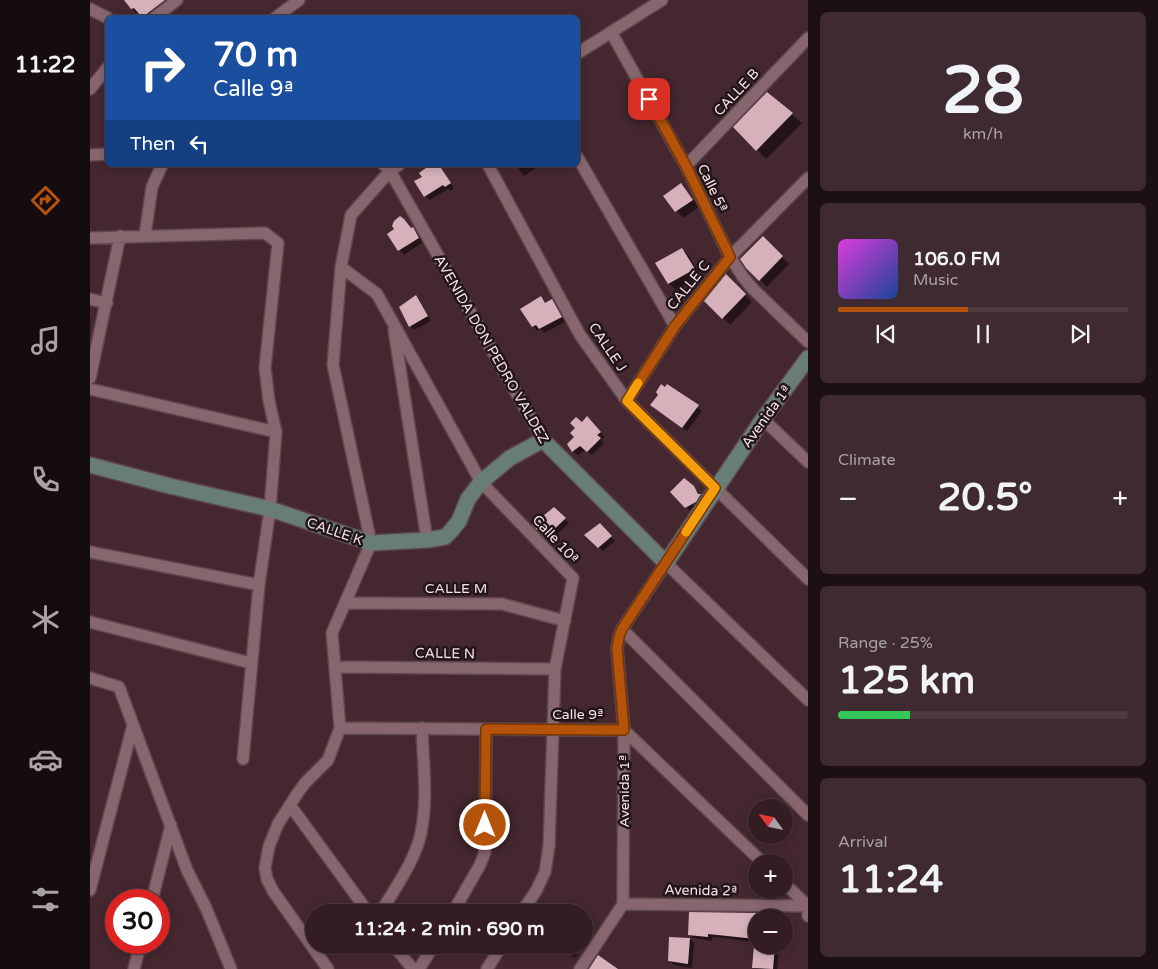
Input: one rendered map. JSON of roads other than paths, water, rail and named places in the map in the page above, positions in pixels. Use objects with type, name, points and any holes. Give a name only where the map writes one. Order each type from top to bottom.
[{"type":"street","points":[[158,15],[177,0]]},
{"type":"street","points":[[279,15],[299,0]]},
{"type":"street","points":[[580,52],[662,0]]},
{"type":"street","points":[[90,9],[105,16]]},
{"type":"street","name":"Calle 5ª","points":[[611,32],[686,166],[730,257],[753,289],[808,342]]},
{"type":"street","name":"CALLE B","points":[[686,166],[808,38]]},
{"type":"street","points":[[90,89],[105,71]]},
{"type":"street","points":[[90,155],[105,154]]},
{"type":"street","points":[[580,161],[675,326]]},
{"type":"street","points":[[145,235],[152,187],[161,167]]},
{"type":"street","points":[[328,969],[272,891],[265,868],[269,846],[278,824],[305,783],[328,760],[340,728],[332,633],[371,543],[333,365],[341,267],[351,215],[391,167]]},
{"type":"street","name":"AVENIDA DON PEDRO VALDEZ","points":[[391,167],[543,440],[666,563],[808,700]]},
{"type":"street","name":"CALLE J","points":[[489,167],[580,335],[627,401],[808,580]]},
{"type":"street","name":"CALLE C","points":[[627,401],[675,326],[730,257],[808,178]]},
{"type":"street","points":[[90,238],[265,233],[278,243],[265,368],[269,401],[276,432],[270,509],[259,585],[243,759]]},
{"type":"street","points":[[90,375],[120,236]]},
{"type":"street","name":"Calle 10ª","points":[[341,267],[377,294],[481,482],[573,578],[555,669],[549,846],[545,872],[527,904]]},
{"type":"street","points":[[90,300],[106,304]]},
{"type":"street","points":[[392,321],[427,540]]},
{"type":"street","name":"Avenida 1ª","points":[[623,904],[624,730],[617,648],[619,637],[622,629],[715,488],[808,358]]},
{"type":"street","points":[[90,389],[276,432]]},
{"type":"street","points":[[763,419],[808,462]]},
{"type":"street","name":"CALLE K","points":[[90,465],[270,509],[371,543],[427,540],[445,537],[458,521],[468,499],[481,482],[510,458],[543,440]]},
{"type":"street","points":[[90,552],[259,585]]},
{"type":"street","name":"CALLE M","points":[[345,603],[502,604],[565,621]]},
{"type":"street","points":[[90,622],[251,663]]},
{"type":"street","points":[[622,629],[808,814]]},
{"type":"street","name":"CALLE N","points":[[335,667],[555,669]]},
{"type":"street","points":[[90,678],[119,687],[187,870],[206,908],[231,969]]},
{"type":"street","points":[[90,890],[133,724]]},
{"type":"street","name":"Calle 9ª","points":[[340,728],[624,730]]},
{"type":"street","points":[[386,904],[406,868],[420,835],[424,815],[422,728]]},
{"type":"street","points":[[458,904],[480,865],[485,852],[486,729]]},
{"type":"street","points":[[624,730],[754,854]]},
{"type":"street","points":[[290,805],[362,904]]},
{"type":"street","points":[[155,889],[171,826]]},
{"type":"street","points":[[793,892],[808,906],[808,916]]},
{"type":"street","points":[[580,969],[623,904]]},
{"type":"street","name":"Avenida 2ª","points":[[623,904],[808,906]]},
{"type":"street","points":[[134,969],[138,954]]},
{"type":"street","points":[[401,954],[413,969]]},
{"type":"street","points":[[419,969],[428,954]]},
{"type":"street","points":[[487,969],[496,954]]}]
